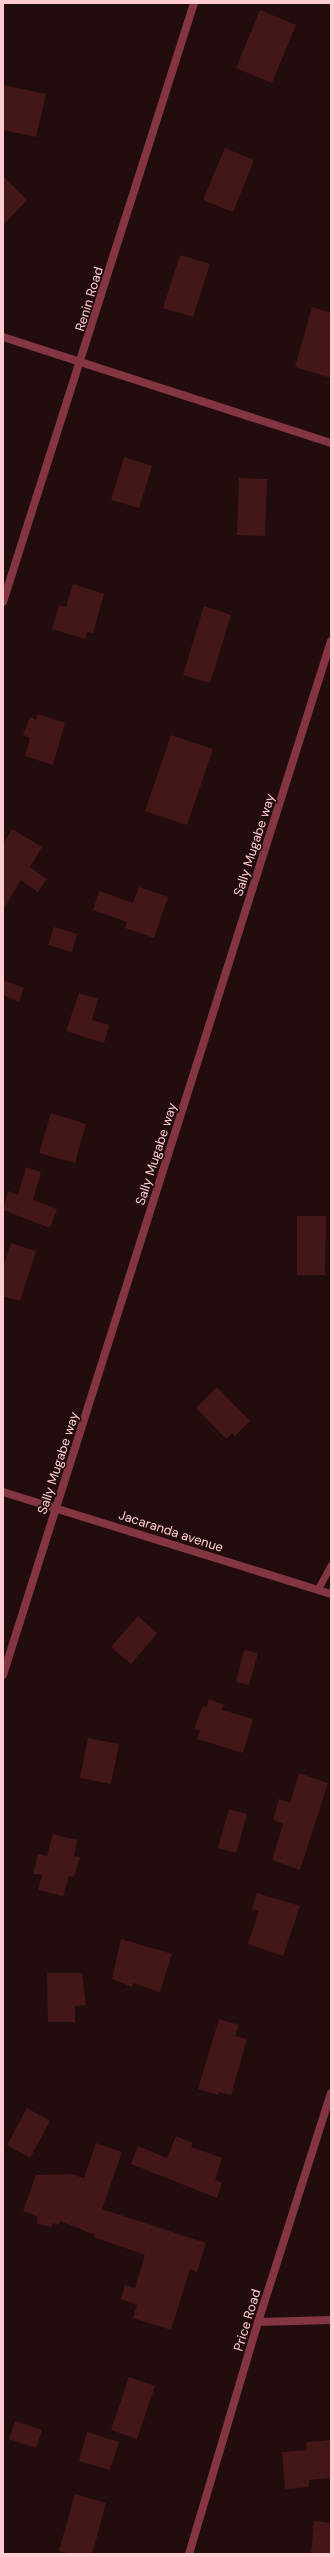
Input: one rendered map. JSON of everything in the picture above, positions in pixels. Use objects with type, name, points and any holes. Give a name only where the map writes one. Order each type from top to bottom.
[{"type":"street","name":"Renin Road","points":[[3,602],[81,362],[194,3]]},
{"type":"street","points":[[3,337],[331,443]]},
{"type":"street","name":"Sally Mugabe way","points":[[3,1675],[331,641]]},
{"type":"street","name":"Jacaranda avenue","points":[[3,1492],[57,1507],[331,1594]]},
{"type":"street","name":"Price Road","points":[[189,2554],[258,2322],[331,2093]]},
{"type":"street","points":[[258,2322],[331,2320]]},
{"type":"lane","points":[[318,1590],[331,1566]]},
{"type":"building","points":[[260,10],[296,25],[272,83],[236,68]]},
{"type":"building","points":[[3,85],[46,94],[36,137],[3,130]]},
{"type":"building","points":[[225,148],[254,160],[233,212],[203,200]]},
{"type":"building","points":[[3,176],[27,200],[3,225]]},
{"type":"building","points":[[180,255],[210,264],[193,317],[163,308]]},
{"type":"building","points":[[312,307],[331,313],[331,378],[295,367]]},
{"type":"building","points":[[124,457],[152,466],[139,508],[111,500]]},
{"type":"building","points":[[239,478],[267,479],[265,536],[237,535]]},
{"type":"building","points":[[73,584],[104,594],[93,633],[87,632],[85,639],[52,629],[59,605],[66,607]]},
{"type":"building","points":[[204,606],[231,615],[210,683],[183,675]]},
{"type":"building","points":[[38,714],[65,723],[53,765],[25,756],[30,738],[23,735],[30,717],[36,720]]},
{"type":"building","points":[[171,735],[213,749],[187,825],[145,811]]},
{"type":"building","points":[[12,829],[42,847],[30,867],[47,879],[38,892],[21,880],[3,910],[3,844]]},
{"type":"building","points":[[139,887],[168,897],[154,938],[125,928],[127,922],[93,910],[99,891],[133,903]]},
{"type":"building","points":[[54,927],[77,934],[72,952],[48,945]]},
{"type":"building","points":[[3,980],[24,988],[19,1002],[3,995]]},
{"type":"building","points":[[79,993],[98,999],[92,1020],[109,1025],[104,1043],[66,1031]]},
{"type":"building","points":[[51,1113],[86,1124],[75,1163],[39,1153]]},
{"type":"building","points":[[26,1167],[41,1172],[33,1200],[57,1209],[50,1228],[3,1210],[8,1191],[18,1195]]},
{"type":"building","points":[[297,1216],[326,1216],[325,1275],[297,1275]]},
{"type":"building","points":[[11,1243],[36,1251],[20,1301],[3,1296],[3,1268]]},
{"type":"building","points":[[217,1387],[250,1421],[235,1436],[232,1433],[226,1439],[196,1408]]},
{"type":"building","points":[[138,1616],[157,1633],[131,1664],[111,1647]]},
{"type":"building","points":[[244,1650],[258,1653],[249,1685],[236,1682]]},
{"type":"building","points":[[209,1699],[224,1705],[222,1710],[253,1719],[243,1753],[197,1739],[200,1731],[194,1729],[203,1706],[206,1708]]},
{"type":"building","points":[[88,1738],[119,1744],[111,1784],[80,1778]]},
{"type":"building","points":[[299,1773],[328,1783],[300,1870],[272,1860],[283,1824],[273,1820],[279,1799],[290,1803]]},
{"type":"building","points":[[229,1809],[247,1814],[236,1853],[218,1848]]},
{"type":"building","points":[[53,1834],[77,1840],[74,1856],[80,1857],[74,1877],[69,1876],[63,1896],[38,1890],[42,1875],[33,1874],[38,1854],[47,1856]]},
{"type":"building","points":[[257,1893],[300,1906],[283,1956],[248,1944],[259,1911],[252,1909]]},
{"type":"building","points":[[121,1939],[172,1954],[160,1992],[133,1983],[132,1987],[112,1979]]},
{"type":"building","points":[[47,1973],[82,1973],[86,2005],[75,2006],[75,2022],[48,2022]]},
{"type":"building","points":[[219,2019],[239,2025],[235,2036],[247,2039],[231,2095],[219,2092],[218,2095],[198,2089]]},
{"type":"building","points":[[27,2108],[50,2121],[30,2158],[7,2145]]},
{"type":"building","points":[[176,2136],[193,2143],[191,2147],[222,2158],[215,2180],[222,2183],[217,2198],[131,2164],[138,2146],[167,2158]]},
{"type":"building","points":[[96,2143],[122,2152],[102,2209],[206,2243],[197,2272],[190,2269],[171,2330],[133,2318],[137,2305],[121,2299],[125,2285],[135,2288],[145,2255],[94,2237],[95,2235],[60,2221],[59,2225],[52,2223],[52,2227],[37,2224],[38,2217],[23,2211],[36,2175],[71,2174],[84,2178]]},
{"type":"building","points":[[129,2377],[155,2386],[137,2439],[111,2430]]},
{"type":"building","points":[[15,2421],[42,2430],[36,2448],[9,2439]]},
{"type":"building","points":[[87,2432],[119,2442],[110,2470],[79,2461]]},
{"type":"building","points":[[331,2440],[331,2478],[309,2480],[309,2487],[285,2489],[282,2452],[307,2450],[306,2442]]},
{"type":"building","points":[[75,2494],[106,2503],[92,2554],[71,2554],[59,2551]]},
{"type":"building","points":[[314,2521],[331,2523],[331,2554],[311,2554]]}]
